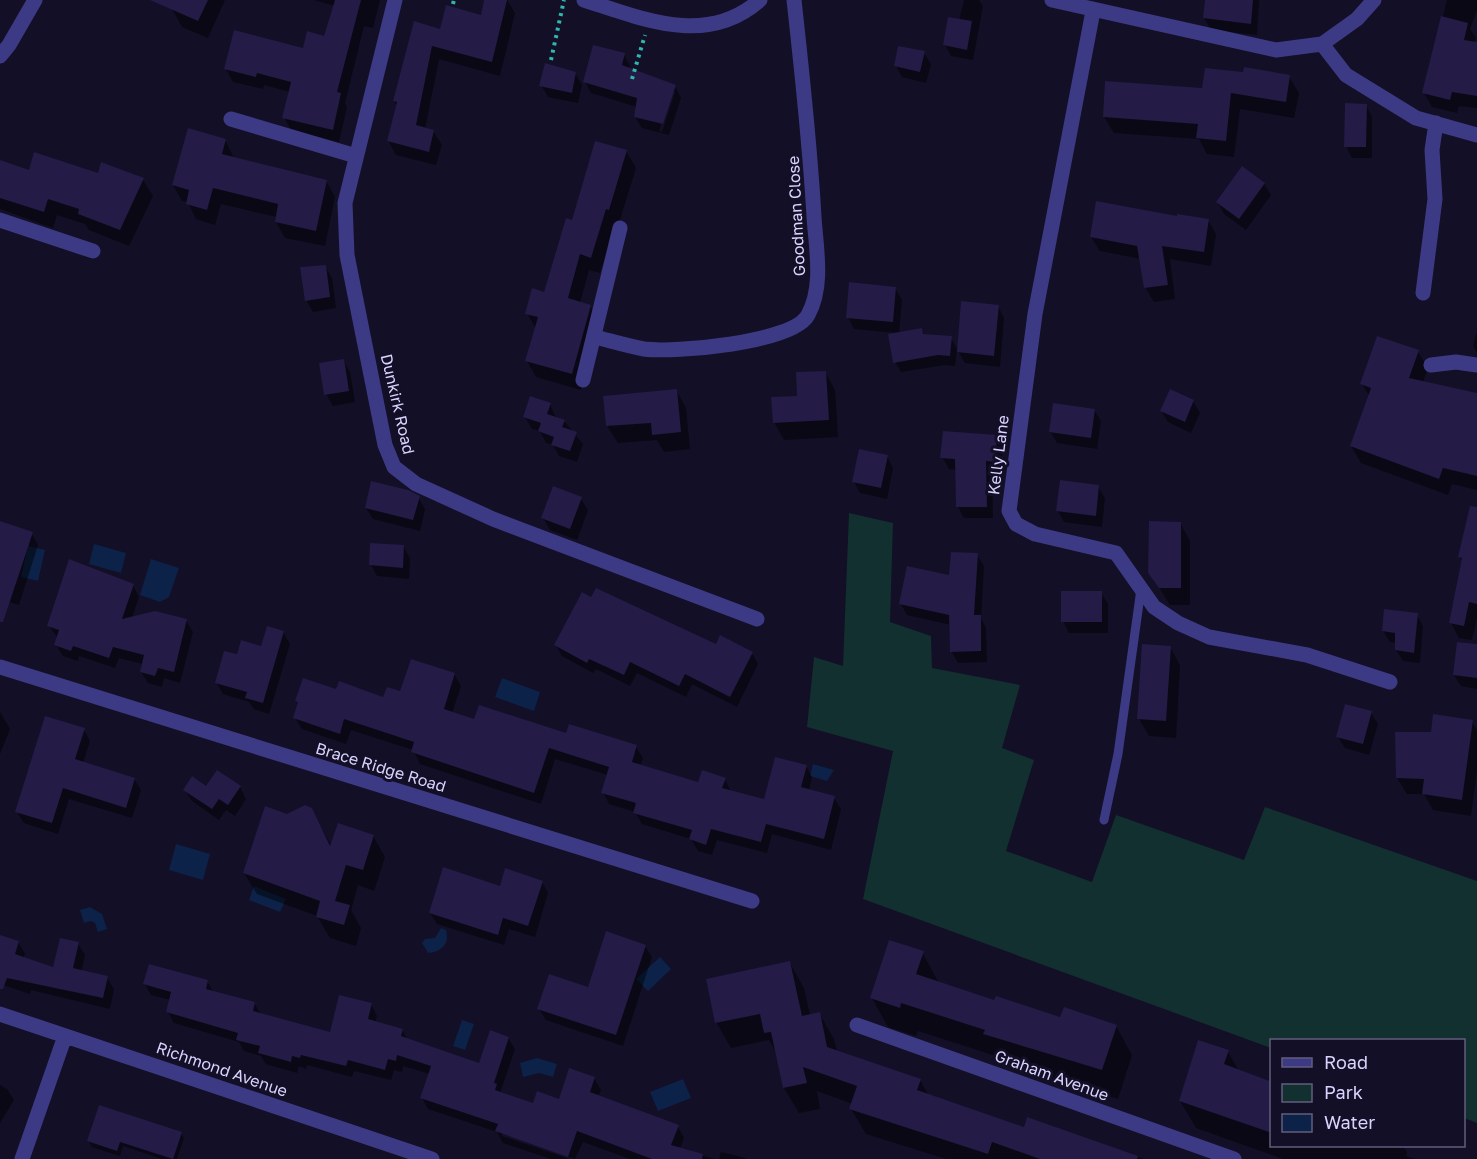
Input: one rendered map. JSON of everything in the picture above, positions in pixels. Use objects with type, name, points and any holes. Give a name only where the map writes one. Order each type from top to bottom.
[{"type":"street","points":[[0,56],[9,45],[35,0]]},
{"type":"street","name":"Dunkirk Road","points":[[395,0],[345,203],[347,255],[385,445],[394,467],[416,484],[493,519],[757,619]]},
{"type":"street","points":[[584,0],[630,7],[650,20],[691,28],[723,23],[751,8],[760,0]]},
{"type":"street","name":"Goodman Close","points":[[595,337],[645,349],[688,348],[767,338],[788,332],[808,316],[818,280],[810,140],[794,0]]},
{"type":"street","points":[[1052,0],[1276,50],[1322,45],[1357,19],[1374,0]]},
{"type":"street","name":"Kelly Lane","points":[[1093,10],[1035,314],[1009,511],[1016,524],[1035,534],[1116,553],[1154,607],[1178,623],[1209,637],[1307,655],[1390,682]]},
{"type":"street","points":[[1322,45],[1346,75],[1416,118],[1477,135]]},
{"type":"street","points":[[231,119],[356,156]]},
{"type":"street","points":[[1424,293],[1435,199],[1432,150],[1436,123]]},
{"type":"street","points":[[0,220],[93,251]]},
{"type":"street","points":[[583,380],[620,228]]},
{"type":"street","points":[[1431,365],[1456,362],[1477,365]]},
{"type":"street","name":"Brace Ridge Road","points":[[0,667],[752,901]]},
{"type":"street","name":"Richmond Avenue","points":[[0,1014],[432,1159]]},
{"type":"street","name":"Graham Avenue","points":[[856,1025],[1234,1159]]},
{"type":"street","points":[[22,1159],[65,1036]]},
{"type":"lane","points":[[1104,820],[1118,754],[1142,587]]},
{"type":"path","points":[[551,60],[564,0]]},
{"type":"path","points":[[633,79],[650,20]]},
{"type":"green space","points":[[849,513],[893,523],[890,622],[931,636],[932,668],[1020,685],[1002,748],[1034,760],[1006,851],[1092,882],[1116,815],[1244,860],[1265,807],[1477,881],[1477,1123],[1465,1118],[1465,1039],[1270,1039],[1270,1048],[863,899],[893,751],[807,727],[814,657],[843,666]]},
{"type":"water","points":[[94,544],[126,553],[121,573],[89,564]]},
{"type":"water","points":[[28,546],[45,550],[38,581],[21,577]]},
{"type":"water","points":[[151,559],[179,568],[169,597],[160,602],[140,595]]},
{"type":"water","points":[[502,678],[540,692],[534,711],[495,697]]},
{"type":"water","points":[[813,764],[834,770],[827,781],[810,776]]},
{"type":"water","points":[[176,844],[210,854],[203,880],[169,870]]},
{"type":"water","points":[[254,886],[286,899],[280,912],[249,900]]},
{"type":"water","points":[[90,907],[102,914],[107,929],[98,932],[95,923],[91,921],[84,923],[80,910]]},
{"type":"water","points":[[441,928],[446,930],[446,943],[441,949],[428,953],[422,943],[425,939],[435,938]]},
{"type":"water","points":[[660,957],[671,969],[648,991],[636,979]]},
{"type":"water","points":[[462,1020],[474,1024],[465,1050],[453,1046]]},
{"type":"water","points":[[537,1058],[557,1064],[553,1077],[539,1073],[523,1077],[520,1063]]},
{"type":"water","points":[[683,1079],[691,1098],[658,1111],[650,1092]]},
{"type":"building","points":[[150,0],[208,0],[198,21]]},
{"type":"building","points":[[335,0],[361,0],[337,92],[341,93],[333,130],[282,118],[291,82],[257,73],[256,77],[224,69],[234,30],[303,48],[307,31],[324,36]]},
{"type":"building","points":[[484,0],[507,0],[492,62],[432,46],[416,125],[434,130],[429,152],[387,141],[397,102],[393,101],[414,21],[440,29],[446,5],[481,15]]},
{"type":"building","points":[[1205,0],[1253,0],[1251,24],[1203,18]]},
{"type":"building","points":[[1441,16],[1468,23],[1464,40],[1477,42],[1477,96],[1452,92],[1450,100],[1422,93]]},
{"type":"building","points":[[948,17],[972,21],[967,50],[943,45]]},
{"type":"building","points":[[593,45],[625,53],[622,65],[676,85],[663,124],[634,117],[637,98],[583,82]]},
{"type":"building","points":[[898,46],[925,51],[920,72],[894,66]]},
{"type":"building","points":[[545,63],[576,72],[572,93],[539,86]]},
{"type":"building","points":[[1244,67],[1290,75],[1286,102],[1231,93],[1226,141],[1196,138],[1198,124],[1103,117],[1105,81],[1202,88],[1205,68],[1243,72]]},
{"type":"building","points":[[1345,103],[1367,104],[1366,147],[1344,147]]},
{"type":"building","points":[[188,128],[226,139],[222,154],[327,180],[316,231],[275,222],[278,204],[213,188],[207,210],[186,204],[189,190],[172,185]]},
{"type":"building","points":[[595,141],[627,150],[609,210],[606,209],[591,258],[580,254],[568,298],[591,305],[572,374],[525,361],[538,317],[525,314],[532,288],[544,292],[566,218],[572,220]]},
{"type":"building","points":[[34,152],[98,173],[101,162],[144,178],[120,230],[78,214],[79,209],[48,199],[44,212],[0,198],[0,160],[29,170]]},
{"type":"building","points":[[1242,166],[1265,183],[1239,219],[1216,202]]},
{"type":"building","points":[[1096,201],[1177,216],[1177,214],[1209,219],[1204,252],[1162,246],[1168,285],[1144,288],[1137,246],[1090,237]]},
{"type":"building","points":[[326,265],[330,297],[305,301],[300,267]]},
{"type":"building","points":[[849,282],[896,287],[893,322],[846,318]]},
{"type":"building","points":[[961,301],[999,305],[994,356],[957,352]]},
{"type":"building","points":[[922,328],[923,334],[952,336],[950,356],[938,355],[893,363],[888,334]]},
{"type":"building","points":[[1377,336],[1419,350],[1409,378],[1477,393],[1477,476],[1443,468],[1439,479],[1350,446],[1371,388],[1360,384]]},
{"type":"building","points":[[344,359],[349,391],[324,395],[319,363]]},
{"type":"building","points":[[826,371],[829,420],[773,423],[771,397],[797,396],[796,372]]},
{"type":"building","points":[[677,389],[681,432],[652,435],[651,423],[606,426],[603,396]]},
{"type":"building","points":[[1170,389],[1194,400],[1185,422],[1160,411]]},
{"type":"building","points":[[530,396],[551,403],[547,414],[565,420],[562,427],[577,432],[570,451],[551,445],[554,437],[538,431],[541,423],[523,417]]},
{"type":"building","points":[[1053,403],[1095,409],[1091,438],[1049,432]]},
{"type":"building","points":[[943,431],[997,435],[995,462],[986,461],[987,507],[956,507],[955,459],[940,458]]},
{"type":"building","points":[[859,449],[888,455],[881,488],[852,482]]},
{"type":"building","points":[[1060,480],[1099,485],[1096,516],[1056,511]]},
{"type":"building","points":[[371,481],[408,490],[420,496],[413,520],[365,508]]},
{"type":"building","points":[[553,486],[582,497],[570,529],[541,518]]},
{"type":"building","points":[[1470,506],[1477,507],[1477,604],[1469,602],[1464,626],[1449,623],[1462,558],[1458,557]]},
{"type":"building","points":[[0,521],[33,532],[3,622],[0,622]]},
{"type":"building","points":[[1149,521],[1181,522],[1181,588],[1159,588],[1148,573]]},
{"type":"building","points":[[370,543],[404,545],[403,568],[369,565]]},
{"type":"building","points":[[951,552],[978,553],[974,615],[981,615],[981,651],[950,652],[949,615],[899,604],[907,566],[949,575]]},
{"type":"building","points":[[69,559],[134,584],[122,619],[155,611],[187,619],[174,672],[158,668],[155,676],[140,672],[144,655],[113,647],[109,658],[73,646],[71,651],[54,645],[59,630],[47,626]]},
{"type":"building","points":[[596,588],[716,644],[720,635],[753,652],[730,697],[685,674],[679,686],[630,662],[624,675],[589,659],[587,663],[554,645],[582,592],[591,597]]},
{"type":"building","points":[[1061,591],[1102,591],[1102,622],[1061,622]]},
{"type":"building","points":[[1384,609],[1418,613],[1414,653],[1395,650],[1395,633],[1382,631]]},
{"type":"building","points":[[267,626],[284,631],[263,703],[245,698],[247,692],[215,683],[224,651],[237,654],[241,640],[261,646]]},
{"type":"building","points":[[1457,642],[1477,644],[1477,678],[1453,675]]},
{"type":"building","points":[[1142,644],[1171,646],[1166,721],[1137,719]]},
{"type":"building","points":[[411,659],[455,673],[444,709],[474,719],[479,705],[566,733],[569,724],[637,745],[632,762],[698,782],[702,770],[726,778],[722,788],[764,799],[775,757],[807,765],[801,787],[835,796],[824,839],[766,824],[761,842],[711,829],[706,845],[689,839],[692,830],[633,813],[636,803],[601,793],[609,767],[549,748],[534,793],[411,752],[414,742],[344,719],[340,734],[293,718],[298,702],[295,701],[303,678],[336,689],[339,681],[383,697],[387,687],[400,691]]},
{"type":"building","points":[[1345,704],[1372,711],[1363,744],[1336,737]]},
{"type":"building","points":[[1433,714],[1473,720],[1462,800],[1422,794],[1424,779],[1396,778],[1395,732],[1431,732]]},
{"type":"building","points":[[45,716],[85,728],[75,759],[135,778],[126,808],[63,788],[52,823],[15,812]]},
{"type":"building","points":[[217,770],[241,786],[228,805],[219,799],[212,809],[183,790],[192,776],[206,786]]},
{"type":"building","points":[[305,805],[312,808],[330,846],[338,823],[374,835],[363,870],[346,865],[335,901],[350,905],[344,925],[316,917],[320,901],[243,873],[265,806],[287,814]]},
{"type":"building","points":[[443,867],[500,886],[505,868],[543,881],[528,926],[503,918],[498,935],[429,913]]},
{"type":"building","points":[[606,931],[646,945],[616,1035],[537,1009],[549,974],[588,987]]},
{"type":"building","points":[[0,935],[19,941],[15,954],[53,967],[60,938],[79,942],[73,968],[108,976],[103,998],[7,978],[3,989],[0,989]]},
{"type":"building","points":[[889,940],[924,951],[916,974],[994,1000],[996,996],[1060,1017],[1064,1007],[1117,1025],[1102,1070],[983,1034],[985,1030],[901,1003],[900,1008],[870,998]]},
{"type":"building","points":[[790,961],[802,1016],[820,1012],[827,1047],[921,1079],[917,1090],[1024,1127],[1027,1117],[1138,1156],[1137,1159],[1040,1159],[992,1142],[988,1154],[849,1109],[857,1086],[803,1067],[807,1083],[783,1088],[771,1032],[764,1033],[760,1014],[715,1023],[706,979]]},
{"type":"building","points":[[149,964],[208,980],[206,989],[255,1002],[253,1011],[330,1032],[339,995],[372,1003],[368,1019],[403,1029],[401,1036],[479,1063],[490,1030],[509,1037],[494,1083],[497,1084],[495,1090],[533,1103],[537,1091],[559,1099],[569,1068],[595,1077],[590,1092],[679,1125],[671,1145],[703,1154],[702,1159],[652,1159],[577,1131],[568,1157],[495,1131],[498,1124],[420,1098],[431,1066],[397,1055],[396,1061],[388,1059],[385,1070],[348,1060],[346,1066],[301,1055],[300,1058],[292,1056],[291,1062],[258,1053],[260,1046],[236,1040],[238,1033],[166,1012],[171,992],[143,984]]},
{"type":"building","points":[[1198,1040],[1229,1050],[1224,1064],[1270,1081],[1270,1132],[1179,1101]]},
{"type":"building","points":[[99,1105],[182,1132],[173,1159],[120,1142],[117,1151],[87,1141]]}]
